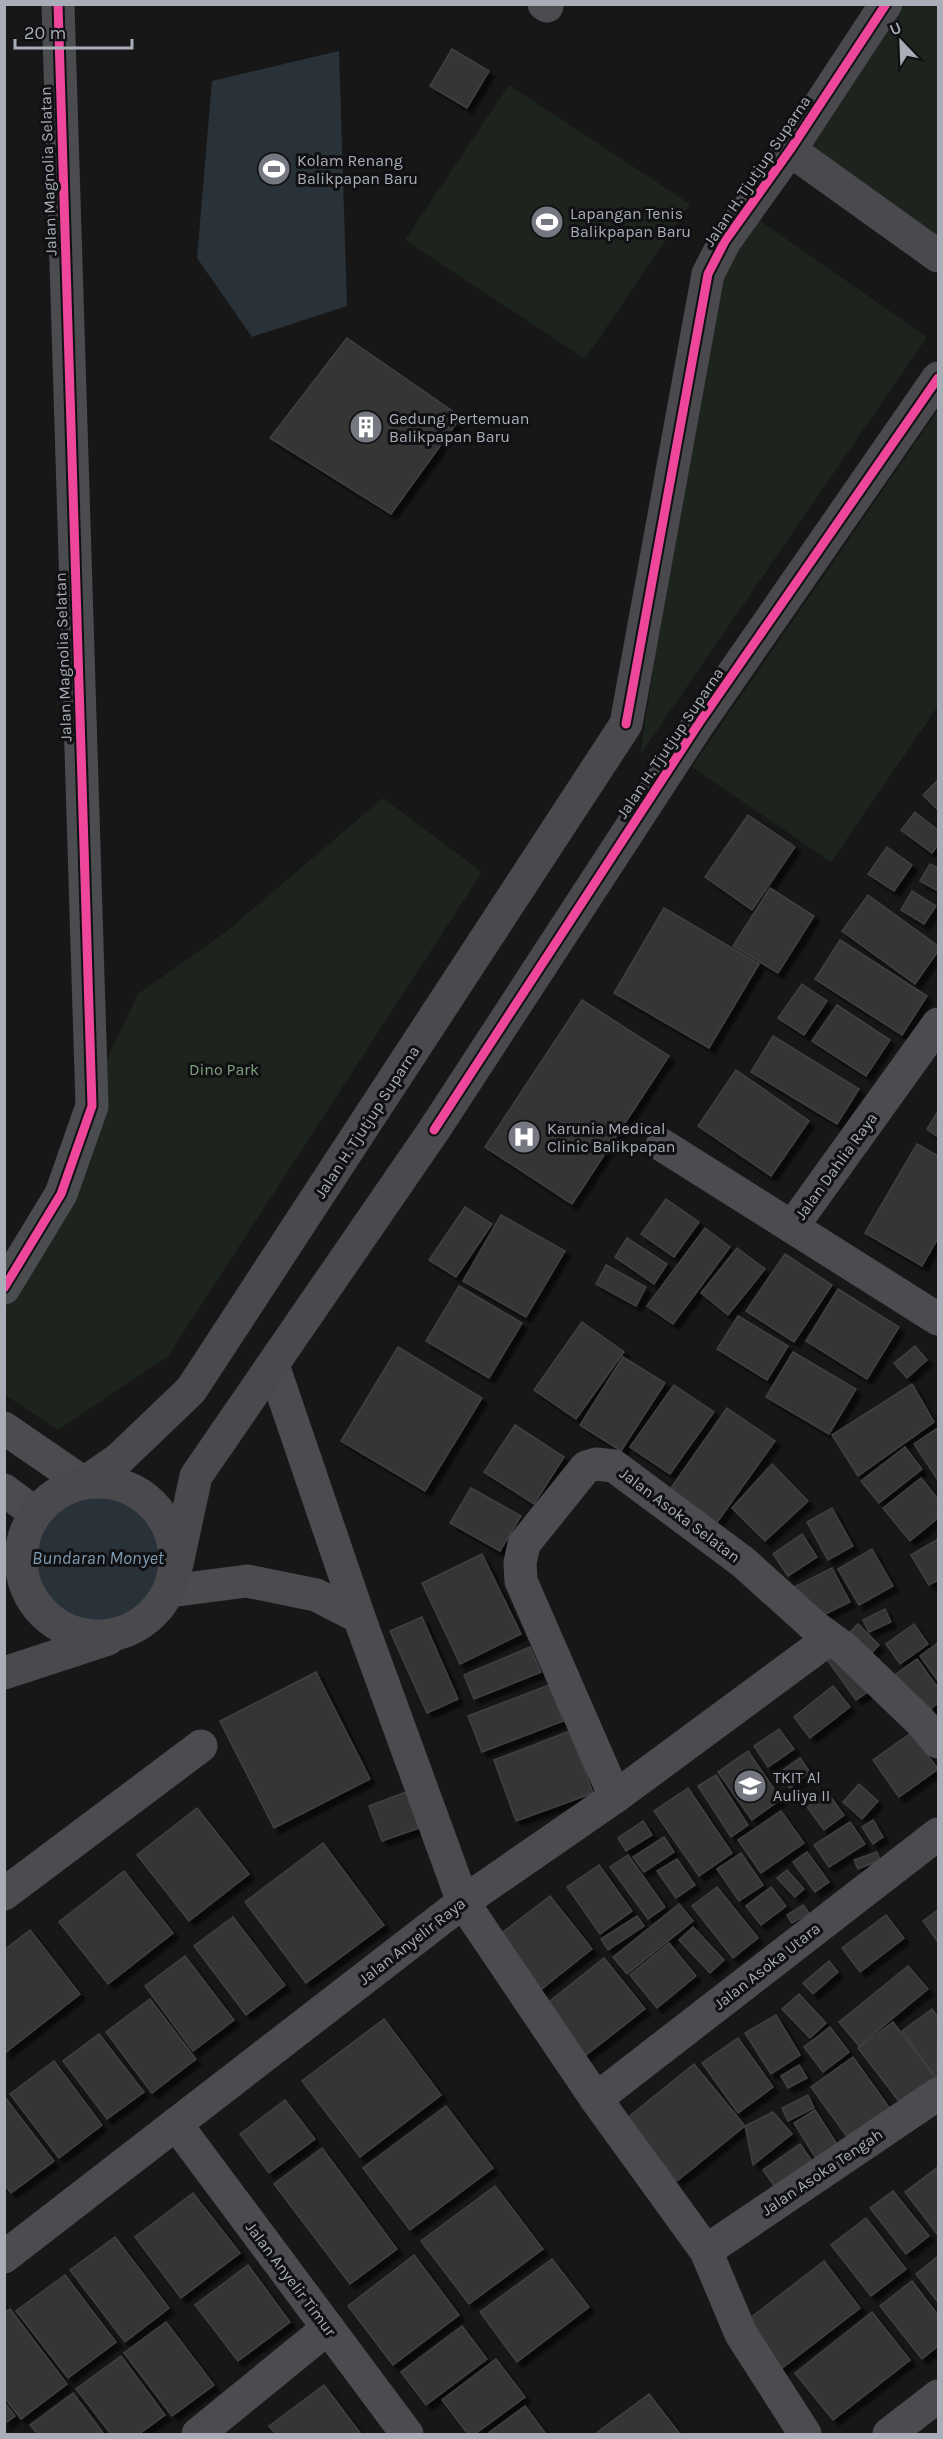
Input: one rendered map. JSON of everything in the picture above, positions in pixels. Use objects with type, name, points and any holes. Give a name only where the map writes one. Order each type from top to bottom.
[{"type":"main road","name":"Jalan H. Tjutjup Suparna","points":[[84,1483],[120,1458],[191,1390],[626,724],[708,274],[725,241],[790,150],[886,4]]},
{"type":"main road","points":[[790,150],[939,256]]},
{"type":"main road","name":"Jalan H. Tjutjup Suparna","points":[[173,1578],[196,1476],[434,1130],[699,723],[939,378]]},
{"type":"main road","points":[[4,1674],[46,1662],[121,1634],[150,1618],[173,1578],[173,1537],[160,1511],[139,1493],[121,1486],[112,1483],[84,1483],[66,1489],[49,1499],[21,1541],[23,1583],[38,1610],[62,1629],[91,1637],[121,1634]]},
{"type":"street","name":"Jalan Magnolia Selatan","points":[[4,1288],[62,1194],[92,1106],[58,4]]},
{"type":"street","name":"Jalan Dahlia Raya","points":[[939,1024],[792,1227],[939,1318]]},
{"type":"street","points":[[662,1144],[792,1227]]},
{"type":"street","points":[[273,1365],[359,1617],[462,1902],[596,2099],[706,2251],[741,2334],[805,2434]]},
{"type":"street","points":[[4,1428],[84,1483]]},
{"type":"street","name":"Jalan Asoka Selatan","points":[[615,1797],[521,1581],[520,1563],[524,1544],[586,1467],[596,1464],[614,1466],[742,1562],[830,1639],[844,1648],[920,1720],[939,1742]]},
{"type":"street","points":[[4,1490],[21,1541]]},
{"type":"street","points":[[173,1578],[247,1581],[316,1595],[359,1617]]},
{"type":"street","name":"Jalan Anyelir Raya","points":[[4,2257],[462,1902],[615,1797],[830,1639]]},
{"type":"street","points":[[4,1894],[201,1746]]},
{"type":"street","name":"Jalan Asoka Utara","points":[[596,2099],[936,1842]]},
{"type":"street","name":"Jalan Asoka Tengah","points":[[706,2251],[939,2094]]},
{"type":"street","name":"Jalan Anyelir Timur","points":[[176,2124],[406,2434]]},
{"type":"street","points":[[198,2434],[328,2328]]},
{"type":"street","points":[[889,2434],[939,2396]]},
{"type":"green space","points":[[905,5],[938,5],[938,239],[812,146]]},
{"type":"green space","name":"Lapangan Tenis Balikpapan Baru","points":[[509,85],[690,204],[585,359],[405,240]]},
{"type":"green space","points":[[746,211],[927,337],[640,755],[715,264]]},
{"type":"green space","points":[[938,410],[938,706],[831,862],[692,767]]},
{"type":"green space","name":"Dino Park","points":[[383,798],[482,872],[168,1356],[58,1430],[5,1395],[4,1302],[107,1059],[138,994],[227,931]]},
{"type":"water","name":"Kolam Renang Balikpapan Baru","points":[[339,51],[347,306],[252,337],[197,258],[212,81]]},
{"type":"water","name":"Bundaran Monyet","points":[[98,1489],[125,1494],[137,1500],[147,1509],[156,1519],[162,1531],[167,1558],[162,1585],[156,1597],[147,1607],[137,1616],[125,1622],[98,1627],[71,1622],[59,1616],[49,1607],[40,1597],[34,1585],[29,1558],[34,1531],[40,1519],[49,1509],[59,1500],[71,1494]]},
{"type":"building","points":[[452,49],[489,71],[467,108],[430,86]]},
{"type":"building","name":"Gedung Pertemuan Balikpapan Baru","points":[[347,338],[461,417],[391,514],[270,438]]},
{"type":"building","points":[[937,781],[938,783],[938,810],[923,795]]},
{"type":"building","points":[[915,812],[938,830],[938,845],[932,853],[901,830]]},
{"type":"building","points":[[748,815],[795,847],[752,910],[705,877]]},
{"type":"building","points":[[887,847],[912,865],[894,891],[868,874]]},
{"type":"building","points":[[930,864],[938,868],[938,891],[920,881]]},
{"type":"building","points":[[770,888],[814,916],[778,973],[733,946]]},
{"type":"building","points":[[912,891],[936,906],[924,924],[901,910]]},
{"type":"building","points":[[868,895],[938,946],[938,951],[915,984],[842,931]]},
{"type":"building","points":[[664,908],[759,964],[709,1048],[614,993]]},
{"type":"building","points":[[840,940],[927,996],[902,1035],[815,979]]},
{"type":"building","points":[[802,984],[827,1001],[804,1035],[778,1018]]},
{"type":"building","points":[[582,1000],[669,1056],[572,1204],[485,1147]]},
{"type":"building","points":[[837,1005],[890,1040],[866,1076],[812,1041]]},
{"type":"building","points":[[773,1036],[859,1089],[837,1124],[751,1072]]},
{"type":"building","points":[[736,1070],[809,1121],[771,1176],[698,1126]]},
{"type":"building","points":[[938,1111],[938,1137],[927,1129]]},
{"type":"building","points":[[917,1144],[938,1156],[938,1238],[922,1266],[865,1233]]},
{"type":"building","points":[[666,1199],[699,1222],[674,1257],[641,1234]]},
{"type":"building","points":[[465,1207],[492,1224],[456,1277],[429,1260]]},
{"type":"building","points":[[501,1215],[565,1251],[526,1317],[463,1281]]},
{"type":"building","points":[[705,1228],[730,1247],[673,1324],[647,1306]]},
{"type":"building","points":[[627,1238],[667,1264],[654,1284],[615,1257]]},
{"type":"building","points":[[737,1248],[765,1269],[728,1315],[701,1293]]},
{"type":"building","points":[[785,1254],[832,1285],[794,1342],[746,1311]]},
{"type":"building","points":[[606,1265],[646,1287],[636,1306],[596,1284]]},
{"type":"building","points":[[459,1286],[522,1323],[489,1378],[426,1341]]},
{"type":"building","points":[[838,1289],[899,1327],[867,1379],[806,1341]]},
{"type":"building","points":[[738,1316],[788,1346],[767,1380],[717,1349]]},
{"type":"building","points":[[582,1322],[624,1352],[576,1419],[534,1390]]},
{"type":"building","points":[[915,1346],[927,1360],[907,1378],[894,1363]]},
{"type":"building","points":[[398,1347],[482,1398],[425,1491],[341,1441]]},
{"type":"building","points":[[793,1352],[856,1389],[829,1434],[766,1397]]},
{"type":"building","points":[[623,1357],[665,1383],[621,1451],[580,1425]]},
{"type":"building","points":[[912,1384],[934,1422],[858,1476],[832,1435]]},
{"type":"building","points":[[674,1385],[714,1412],[670,1474],[630,1447]]},
{"type":"building","points":[[727,1408],[775,1441],[713,1528],[666,1495]]},
{"type":"building","points":[[515,1425],[564,1457],[534,1504],[484,1472]]},
{"type":"building","points":[[938,1428],[938,1480],[914,1444]]},
{"type":"building","points":[[905,1447],[922,1469],[879,1503],[861,1481]]},
{"type":"building","points":[[772,1464],[808,1501],[765,1541],[732,1508]]},
{"type":"building","points":[[921,1478],[938,1499],[938,1518],[910,1541],[883,1508]]},
{"type":"building","points":[[471,1488],[521,1516],[500,1551],[450,1523]]},
{"type":"building","points":[[832,1508],[853,1546],[828,1560],[807,1522]]},
{"type":"building","points":[[802,1534],[817,1557],[788,1576],[773,1554]]},
{"type":"building","points":[[938,1539],[938,1580],[929,1585],[911,1555]]},
{"type":"building","points":[[872,1549],[893,1586],[859,1605],[838,1569]]},
{"type":"building","points":[[482,1554],[521,1634],[460,1664],[422,1583]]},
{"type":"building","points":[[832,1568],[850,1602],[811,1621],[794,1587]]},
{"type":"building","points":[[885,1609],[891,1622],[869,1632],[863,1620]]},
{"type":"building","points":[[422,1617],[458,1699],[427,1713],[390,1631]]},
{"type":"building","points":[[858,1624],[879,1645],[865,1660],[844,1638]]},
{"type":"building","points":[[914,1624],[928,1644],[900,1664],[886,1644]]},
{"type":"building","points":[[938,1643],[938,1681],[920,1656]]},
{"type":"building","points":[[530,1647],[541,1672],[474,1699],[464,1675]]},
{"type":"building","points":[[844,1650],[872,1689],[856,1700],[828,1661]]},
{"type":"building","points":[[917,1659],[938,1688],[938,1703],[919,1718],[889,1679]]},
{"type":"building","points":[[316,1672],[370,1779],[274,1828],[220,1721]]},
{"type":"building","points":[[549,1685],[563,1721],[482,1752],[468,1716]]},
{"type":"building","points":[[833,1686],[850,1707],[810,1738],[794,1717]]},
{"type":"building","points":[[779,1729],[794,1749],[768,1767],[754,1746]]},
{"type":"building","points":[[570,1731],[593,1793],[516,1821],[494,1760]]},
{"type":"building","points":[[911,1733],[938,1769],[899,1797],[873,1760]]},
{"type":"building","name":"TKIT Al Auliya II","points":[[748,1751],[781,1799],[752,1820],[718,1772]]},
{"type":"building","points":[[800,1758],[810,1772],[790,1788],[779,1773]]},
{"type":"building","points":[[716,1775],[748,1825],[731,1837],[698,1786]]},
{"type":"building","points":[[859,1784],[878,1801],[862,1819],[843,1802]]},
{"type":"building","points":[[688,1788],[732,1853],[699,1876],[654,1811]]},
{"type":"building","points":[[406,1792],[419,1828],[382,1841],[369,1806]]},
{"type":"building","points":[[827,1792],[844,1815],[824,1830],[807,1807]]},
{"type":"building","points":[[197,1808],[249,1874],[189,1921],[137,1855]]},
{"type":"building","points":[[781,1811],[804,1843],[761,1873],[738,1840]]},
{"type":"building","points":[[873,1820],[883,1837],[873,1844],[862,1827]]},
{"type":"building","points":[[643,1821],[652,1835],[626,1851],[618,1838]]},
{"type":"building","points":[[850,1822],[865,1844],[829,1867],[814,1845]]},
{"type":"building","points":[[664,1837],[674,1852],[644,1872],[633,1857]]},
{"type":"building","points":[[323,1843],[384,1925],[306,1983],[245,1902]]},
{"type":"building","points":[[807,1852],[829,1882],[815,1892],[793,1862]]},
{"type":"building","points":[[877,1852],[880,1860],[858,1869],[854,1860]]},
{"type":"building","points":[[741,1853],[763,1885],[739,1901],[717,1869]]},
{"type":"building","points":[[628,1855],[665,1907],[648,1919],[610,1867]]},
{"type":"building","points":[[677,1859],[695,1885],[676,1898],[657,1871]]},
{"type":"building","points":[[599,1865],[632,1911],[600,1934],[567,1887]]},
{"type":"building","points":[[787,1870],[804,1889],[795,1897],[777,1878]]},
{"type":"building","points":[[124,1871],[173,1933],[108,1984],[59,1922]]},
{"type":"building","points":[[717,1887],[758,1938],[733,1958],[692,1906]]},
{"type":"building","points":[[771,1887],[786,1906],[761,1925],[746,1906]]},
{"type":"building","points":[[550,1896],[592,1949],[533,1996],[490,1942]]},
{"type":"building","points":[[679,1904],[693,1921],[627,1974],[613,1957]]},
{"type":"building","points":[[803,1905],[809,1913],[792,1923],[787,1915]]},
{"type":"building","points":[[938,1910],[938,1942],[923,1921]]},
{"type":"building","points":[[886,1915],[904,1938],[860,1972],[842,1948]]},
{"type":"building","points":[[637,1916],[644,1926],[608,1950],[601,1939]]},
{"type":"building","points":[[233,1917],[285,1985],[246,2015],[194,1946]]},
{"type":"building","points":[[693,1927],[724,1960],[710,1973],[679,1940]]},
{"type":"building","points":[[30,1930],[80,1994],[5,2053],[4,1950]]},
{"type":"building","points":[[669,1943],[696,1976],[657,2008],[630,1975]]},
{"type":"building","points":[[185,1956],[234,2020],[193,2051],[145,1986]]},
{"type":"building","points":[[604,1958],[645,2009],[581,2059],[541,2008]]},
{"type":"building","points":[[829,1961],[838,1972],[813,1994],[803,1983]]},
{"type":"building","points":[[908,1966],[928,1989],[859,2046],[839,2022]]},
{"type":"building","points":[[799,1994],[826,2023],[810,2038],[782,2009]]},
{"type":"building","points":[[150,1999],[196,2059],[152,2093],[106,2032]]},
{"type":"building","points":[[932,2009],[938,2018],[937,2079],[902,2031]]},
{"type":"building","points":[[776,2015],[800,2055],[771,2074],[745,2033]]},
{"type":"building","points":[[384,2019],[441,2095],[360,2157],[302,2081]]},
{"type":"building","points":[[893,2022],[938,2081],[908,2113],[858,2048]]},
{"type":"building","points":[[830,2027],[849,2052],[823,2072],[804,2047]]},
{"type":"building","points":[[99,2034],[144,2092],[107,2119],[63,2061]]},
{"type":"building","points":[[738,2038],[773,2087],[738,2113],[702,2063]]},
{"type":"building","points":[[853,2057],[896,2117],[855,2148],[811,2087]]},
{"type":"building","points":[[54,2061],[102,2125],[59,2158],[10,2094]]},
{"type":"building","points":[[694,2064],[745,2126],[677,2181],[627,2118]]},
{"type":"building","points":[[799,2065],[807,2078],[788,2088],[781,2076]]},
{"type":"building","points":[[808,2095],[814,2108],[788,2121],[782,2108]]},
{"type":"building","points":[[4,2096],[54,2161],[11,2193],[4,2184]]},
{"type":"building","points":[[285,2100],[315,2139],[269,2173],[240,2134]]},
{"type":"building","points":[[446,2106],[493,2168],[410,2230],[363,2168]]},
{"type":"building","points":[[815,2110],[844,2155],[822,2168],[794,2123]]},
{"type":"building","points":[[773,2112],[792,2134],[753,2165],[745,2126]]},
{"type":"building","points":[[800,2144],[819,2171],[782,2197],[763,2170]]},
{"type":"building","points":[[322,2148],[397,2249],[350,2284],[274,2184]]},
{"type":"building","points":[[938,2167],[938,2235],[905,2192]]},
{"type":"building","points":[[495,2186],[543,2249],[469,2304],[421,2241]]},
{"type":"building","points":[[893,2191],[929,2236],[906,2254],[870,2208]]},
{"type":"building","points":[[193,2193],[240,2253],[181,2298],[135,2237]]},
{"type":"building","points":[[866,2218],[906,2269],[871,2296],[831,2245]]},
{"type":"building","points":[[115,2237],[169,2308],[125,2342],[70,2270]]},
{"type":"building","points":[[414,2255],[459,2315],[393,2365],[348,2306]]},
{"type":"building","points":[[938,2256],[938,2302],[916,2274]]},
{"type":"building","points":[[552,2259],[589,2307],[517,2362],[480,2312]]},
{"type":"building","points":[[824,2261],[860,2308],[777,2372],[740,2326]]},
{"type":"building","points":[[248,2265],[290,2322],[238,2361],[195,2305]]},
{"type":"building","points":[[65,2275],[116,2342],[68,2378],[16,2311]]},
{"type":"building","points":[[912,2281],[938,2315],[938,2346],[922,2359],[880,2306]]},
{"type":"building","points":[[10,2309],[67,2384],[21,2419],[4,2397],[4,2313]]},
{"type":"building","points":[[872,2312],[910,2360],[833,2420],[795,2373]]},
{"type":"building","points":[[166,2322],[214,2385],[172,2416],[124,2353]]},
{"type":"building","points":[[462,2326],[487,2359],[426,2405],[401,2372]]},
{"type":"building","points":[[121,2356],[165,2415],[139,2434],[111,2434],[76,2389]]},
{"type":"building","points":[[496,2359],[525,2397],[475,2434],[468,2434],[442,2400]]},
{"type":"building","points":[[324,2385],[361,2434],[276,2434],[269,2426]]},
{"type":"building","points":[[73,2393],[104,2434],[38,2434],[30,2425]]},
{"type":"building","points":[[649,2394],[680,2434],[595,2434]]},
{"type":"building","points":[[4,2402],[15,2416],[4,2424]]},
{"type":"building","points":[[525,2406],[546,2434],[487,2434]]},
{"type":"cycle path","points":[[4,1288],[61,1194],[92,1106],[58,4]]},
{"type":"cycle path","points":[[626,724],[708,274],[725,241],[790,150],[886,4]]},
{"type":"cycle path","points":[[434,1130],[699,723],[938,378]]},
{"type":"place","name":"Kolam Renang Balikpapan Baru","points":[[274,169]]},
{"type":"place","name":"Lapangan Tenis Balikpapan Baru","points":[[547,222]]},
{"type":"place","name":"Gedung Pertemuan Balikpapan Baru","points":[[366,427]]},
{"type":"place","name":"Karunia Medical Clinic Balikpapan","points":[[524,1137]]},
{"type":"place","name":"TKIT Al Auliya II","points":[[750,1786]]}]
